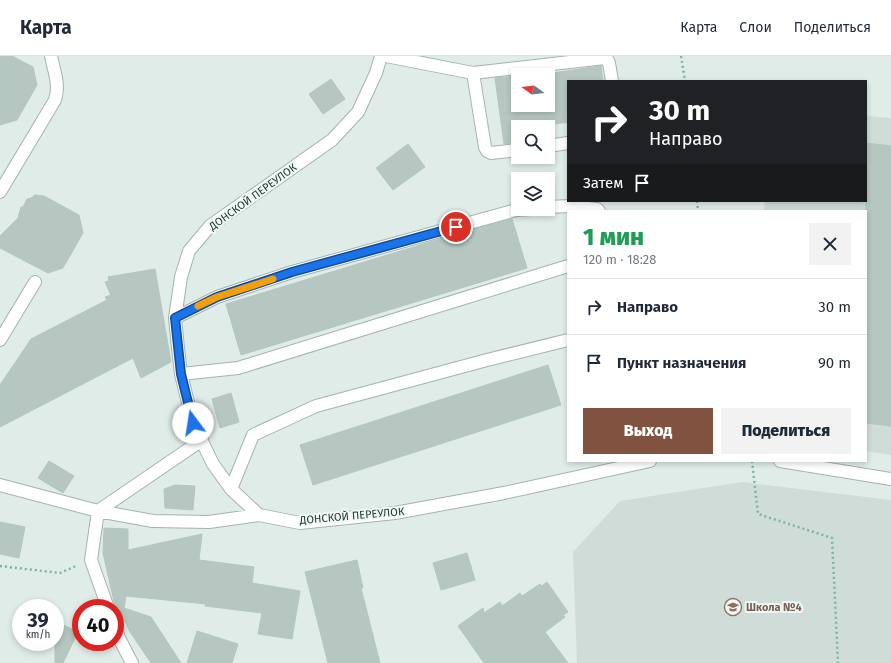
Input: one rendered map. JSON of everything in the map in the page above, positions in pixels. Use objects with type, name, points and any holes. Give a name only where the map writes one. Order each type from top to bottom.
[{"type":"street","points":[[0,192],[55,100],[58,92],[51,56]]},
{"type":"street","name":"ДОНСКОЙ ПЕРЕУЛОК","points":[[381,56],[376,73],[358,112],[332,140],[210,226],[189,251],[181,277],[175,318],[181,374],[193,423],[213,464],[231,489],[259,514],[300,523],[395,513],[504,493],[645,462]]},
{"type":"street","points":[[386,56],[473,73],[605,58],[609,63],[612,80]]},
{"type":"street","points":[[473,73],[485,147],[487,151],[491,153],[511,151]]},
{"type":"street","points":[[555,145],[567,142]]},
{"type":"street","points":[[555,207],[570,206],[598,210]]},
{"type":"street","points":[[175,318],[217,297],[292,272],[511,211]]},
{"type":"street","points":[[181,374],[238,368],[567,266]]},
{"type":"street","points":[[0,340],[35,282]]},
{"type":"street","points":[[231,489],[253,435],[316,406],[567,340]]},
{"type":"street","points":[[105,599],[91,560],[98,511],[202,440]]},
{"type":"street","points":[[786,462],[891,479]]},
{"type":"street","points":[[0,485],[98,511],[153,521],[209,522],[259,514]]},
{"type":"street","points":[[124,648],[132,663]]},
{"type":"path","points":[[681,56],[685,80]]},
{"type":"path","points":[[752,462],[758,514],[832,538],[838,663]]},
{"type":"path","points":[[0,566],[60,573],[91,560]]},
{"type":"shaded area","points":[[867,116],[891,118],[891,455],[867,451],[867,210],[764,210],[765,202],[867,202]]},
{"type":"shaded area","name":"Школа №4","points":[[742,482],[891,500],[891,663],[577,663],[573,552],[620,501]]},
{"type":"building","points":[[0,56],[12,56],[33,67],[37,85],[17,120],[0,125]]},
{"type":"building","points":[[601,66],[603,80],[567,80],[567,122],[555,124],[555,120],[511,120],[511,144],[504,144],[495,78],[511,77],[511,112],[555,112],[555,73]]},
{"type":"building","points":[[331,79],[345,99],[323,114],[309,94]]},
{"type":"building","points":[[867,143],[891,146],[891,426],[867,423]]},
{"type":"building","points":[[408,144],[425,167],[393,190],[376,168]]},
{"type":"building","points":[[35,195],[44,196],[79,215],[83,233],[63,268],[48,273],[0,248],[0,236],[18,218],[21,207],[23,207],[27,199]]},
{"type":"building","points":[[512,219],[527,268],[241,355],[226,304],[463,232]]},
{"type":"building","points":[[155,269],[171,362],[141,378],[133,358],[0,427],[0,385],[31,339],[107,300],[105,297],[111,295],[105,282],[109,281],[108,277]]},
{"type":"building","points":[[548,365],[561,405],[313,485],[300,445]]},
{"type":"building","points":[[231,393],[239,422],[220,428],[212,399]]},
{"type":"building","points":[[49,461],[74,476],[63,493],[38,478]]},
{"type":"building","points":[[175,485],[195,486],[193,510],[165,508],[164,489]]},
{"type":"building","points":[[0,522],[25,527],[19,558],[0,554]]},
{"type":"building","points":[[104,528],[128,529],[128,550],[202,534],[199,560],[254,567],[252,583],[300,591],[292,639],[258,634],[262,613],[205,606],[206,604],[126,596],[124,608],[124,599],[113,599],[103,553]]},
{"type":"building","points":[[467,553],[475,580],[441,590],[433,563]]},
{"type":"building","points":[[357,560],[363,588],[361,588],[380,663],[328,663],[305,572]]},
{"type":"building","points":[[547,582],[568,612],[563,615],[565,617],[545,632],[568,663],[484,663],[458,626],[483,608],[484,613],[500,602],[502,606],[520,593],[522,596],[540,584],[542,586]]},
{"type":"building","points":[[124,608],[151,617],[181,663],[151,663],[130,632],[124,619]]},
{"type":"building","points":[[64,625],[72,629],[72,644],[63,663],[55,663],[55,651],[64,651]]},
{"type":"building","points":[[197,631],[238,644],[232,663],[187,663]]},
{"type":"slow traffic","points":[[198,306],[217,297],[273,279]]},
{"type":"place","name":"Школа №4","points":[[733,607]]},
{"type":"route","points":[[193,423],[181,374],[175,318],[217,297],[292,272],[456,227]]}]
